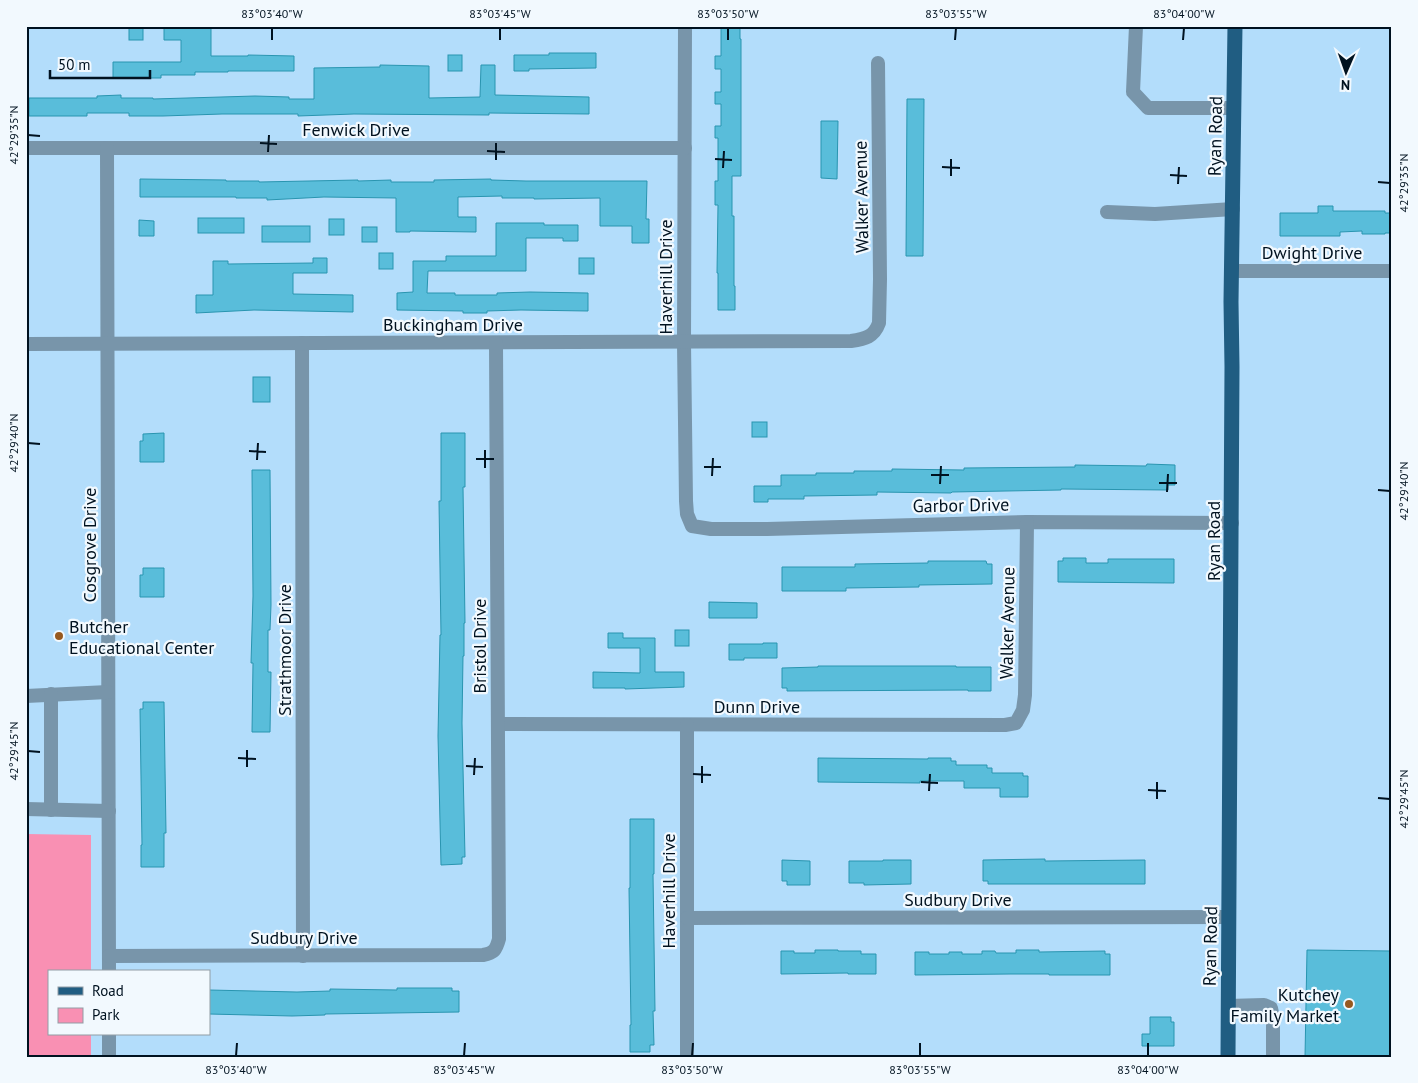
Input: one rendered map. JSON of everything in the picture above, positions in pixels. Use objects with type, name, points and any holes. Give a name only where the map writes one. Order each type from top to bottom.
[{"type":"main road","name":"Ryan Road","points":[[1228,1057],[1235,26]]},
{"type":"street","name":"Haverhill Drive","points":[[685,26],[684,342],[686,508],[692,526]]},
{"type":"street","points":[[1136,26],[1133,92],[1148,108],[1234,108]]},
{"type":"street","name":"Walker Avenue","points":[[877,330],[879,323],[880,279],[878,63]]},
{"type":"street","name":"Fenwick Drive","points":[[26,148],[685,148]]},
{"type":"street","name":"Cosgrove Drive","points":[[107,148],[109,970]]},
{"type":"street","points":[[1107,212],[1155,214],[1233,209]]},
{"type":"street","name":"Dwight Drive","points":[[1232,271],[1392,271]]},
{"type":"street","name":"Buckingham Drive","points":[[26,344],[851,341],[867,339],[877,330]]},
{"type":"street","name":"Strathmoor Drive","points":[[302,343],[303,956]]},
{"type":"street","name":"Bristol Drive","points":[[496,343],[498,724],[498,939],[496,948]]},
{"type":"street","name":"Walker Avenue","points":[[1016,723],[1023,710],[1025,695],[1026,522]]},
{"type":"street","name":"Garbor Drive","points":[[692,526],[711,529],[767,530],[1026,522],[1232,523]]},
{"type":"street","points":[[26,696],[108,692]]},
{"type":"street","points":[[51,694],[51,810]]},
{"type":"street","name":"Dunn Drive","points":[[498,724],[1005,725],[1016,723]]},
{"type":"street","name":"Haverhill Drive","points":[[687,725],[687,1057]]},
{"type":"street","points":[[26,810],[109,811]]},
{"type":"street","name":"Sudbury Drive","points":[[687,918],[1229,917]]},
{"type":"street","name":"Sudbury Drive","points":[[109,956],[483,955],[491,954],[496,948]]},
{"type":"street","points":[[1228,1006],[1264,1005],[1271,1008],[1273,1018],[1273,1057]]},
{"type":"street","points":[[109,1036],[109,1057]]},
{"type":"green space","points":[[26,834],[91,835],[91,970],[48,970],[48,1036],[91,1036],[91,1057],[26,1057]]},
{"type":"building","points":[[129,26],[143,26],[143,40],[129,40]]},
{"type":"building","points":[[164,26],[211,26],[211,56],[294,56],[294,71],[195,72],[195,75],[161,75],[161,78],[113,78],[113,62],[181,62],[181,40],[164,40]]},
{"type":"building","points":[[721,26],[740,26],[741,39],[741,176],[732,176],[735,310],[718,310],[718,205],[715,205],[715,181],[718,181],[718,138],[715,138],[715,126],[721,126],[721,104],[715,104],[715,92],[721,92],[721,69],[715,69],[715,56],[721,56]]},
{"type":"building","points":[[549,53],[596,53],[596,68],[514,71],[514,55],[549,55]]},
{"type":"building","points":[[448,55],[462,55],[462,71],[448,71]]},
{"type":"building","points":[[380,65],[429,66],[429,98],[480,97],[481,65],[495,65],[495,95],[589,97],[589,114],[489,113],[489,115],[354,114],[298,116],[298,114],[222,114],[129,116],[129,113],[87,113],[87,116],[29,116],[29,98],[97,98],[97,96],[121,95],[121,98],[153,99],[255,96],[314,99],[314,68],[380,67]]},
{"type":"building","points":[[907,99],[924,99],[923,256],[906,256]]},
{"type":"building","points":[[821,121],[838,121],[837,179],[821,178]]},
{"type":"building","points":[[140,179],[259,182],[391,180],[391,182],[434,182],[434,180],[491,179],[526,181],[647,181],[646,219],[649,219],[649,243],[632,243],[632,226],[600,226],[600,198],[458,197],[458,217],[476,217],[476,232],[396,232],[396,198],[324,197],[267,200],[267,198],[236,197],[140,197]]},
{"type":"building","points":[[1318,206],[1333,206],[1333,211],[1385,211],[1385,213],[1392,213],[1392,233],[1362,234],[1362,231],[1340,232],[1340,236],[1280,236],[1280,213],[1318,213]]},
{"type":"building","points":[[198,218],[244,218],[244,233],[198,233]]},
{"type":"building","points":[[329,219],[344,219],[344,235],[329,235]]},
{"type":"building","points":[[139,220],[154,221],[154,236],[139,236]]},
{"type":"building","points":[[496,223],[578,225],[578,241],[563,241],[563,238],[526,238],[526,271],[428,271],[427,293],[497,295],[497,293],[530,292],[588,293],[588,311],[521,310],[463,313],[463,311],[397,310],[397,293],[413,292],[413,261],[446,261],[446,256],[496,256]]},
{"type":"building","points":[[262,226],[310,226],[310,242],[262,242]]},
{"type":"building","points":[[362,227],[377,227],[377,242],[362,242]]},
{"type":"building","points":[[379,253],[393,253],[393,269],[379,269]]},
{"type":"building","points":[[313,258],[327,258],[327,273],[293,273],[293,294],[353,295],[353,312],[254,310],[196,313],[196,295],[213,295],[213,261],[228,261],[228,264],[313,263]]},
{"type":"building","points":[[579,258],[594,258],[594,274],[579,274]]},
{"type":"building","points":[[253,377],[270,377],[270,402],[253,402]]},
{"type":"building","points":[[752,422],[767,422],[767,437],[752,437]]},
{"type":"building","points":[[164,433],[164,462],[140,462],[140,441],[143,441],[143,434]]},
{"type":"building","points":[[441,433],[465,433],[465,487],[463,487],[465,623],[462,723],[465,857],[462,857],[462,864],[441,865],[438,736],[441,635],[439,501],[441,501]]},
{"type":"building","points":[[1147,464],[1175,465],[1175,485],[1168,485],[1168,490],[1061,489],[951,493],[877,492],[877,495],[804,496],[804,499],[768,499],[768,502],[754,502],[754,486],[781,486],[781,475],[892,471],[892,469],[964,470],[964,468],[1075,467],[1075,465],[1146,466]]},
{"type":"building","points":[[252,470],[270,470],[271,605],[270,630],[268,630],[268,672],[271,672],[270,732],[252,732]]},
{"type":"building","points":[[1063,558],[1086,558],[1086,563],[1108,563],[1108,559],[1174,559],[1174,583],[1058,582],[1058,561],[1063,561]]},
{"type":"building","points":[[928,561],[986,561],[987,564],[992,564],[992,584],[846,588],[846,591],[782,591],[782,567],[855,567],[855,564],[928,563]]},
{"type":"building","points":[[143,568],[164,568],[164,597],[140,597],[140,575],[143,575]]},
{"type":"building","points":[[709,602],[757,603],[757,618],[709,618]]},
{"type":"building","points":[[675,630],[689,630],[689,646],[675,646]]},
{"type":"building","points":[[608,633],[623,633],[623,638],[655,638],[655,672],[684,672],[684,687],[593,688],[593,672],[640,673],[640,648],[608,648]]},
{"type":"building","points":[[777,643],[777,658],[729,660],[729,644]]},
{"type":"building","points":[[818,666],[991,667],[991,691],[787,691],[787,688],[782,688],[782,668]]},
{"type":"building","points":[[143,702],[164,702],[166,833],[164,833],[164,867],[141,867],[140,709],[143,709]]},
{"type":"building","points":[[818,758],[951,758],[951,761],[956,761],[956,765],[987,765],[987,768],[992,768],[992,773],[1023,773],[1023,776],[1028,776],[1028,797],[1000,797],[1000,788],[964,788],[964,781],[920,781],[920,783],[818,782]]},
{"type":"building","points":[[630,819],[654,819],[655,1011],[653,1011],[654,1045],[650,1045],[650,1052],[630,1052]]},
{"type":"building","points":[[1045,859],[1045,861],[1145,860],[1145,884],[988,884],[988,881],[983,881],[983,860]]},
{"type":"building","points":[[782,860],[810,861],[810,885],[787,885],[787,881],[782,881]]},
{"type":"building","points":[[911,860],[911,884],[864,885],[864,883],[849,883],[849,861]]},
{"type":"building","points":[[815,950],[861,951],[861,954],[876,954],[876,974],[781,974],[781,951],[815,953]]},
{"type":"building","points":[[1016,950],[1039,950],[1039,952],[1105,951],[1105,954],[1110,954],[1110,975],[915,975],[915,952],[929,952],[929,954],[962,952],[962,954],[982,954],[982,951],[1016,953]]},
{"type":"building","name":"Kutchey Family Market","points":[[1307,950],[1392,951],[1392,1057],[1305,1057]]},
{"type":"building","points":[[397,988],[452,988],[452,991],[459,991],[459,1012],[292,1016],[210,1014],[210,990],[297,992],[330,991],[330,989],[397,990]]},
{"type":"building","points":[[1150,1017],[1171,1017],[1171,1022],[1174,1022],[1174,1046],[1142,1046],[1142,1034],[1150,1034]]},
{"type":"place","name":"Butcher Educational Center","points":[[59,636]]},
{"type":"place","name":"Kutchey Family Market","points":[[1349,1004]]}]
